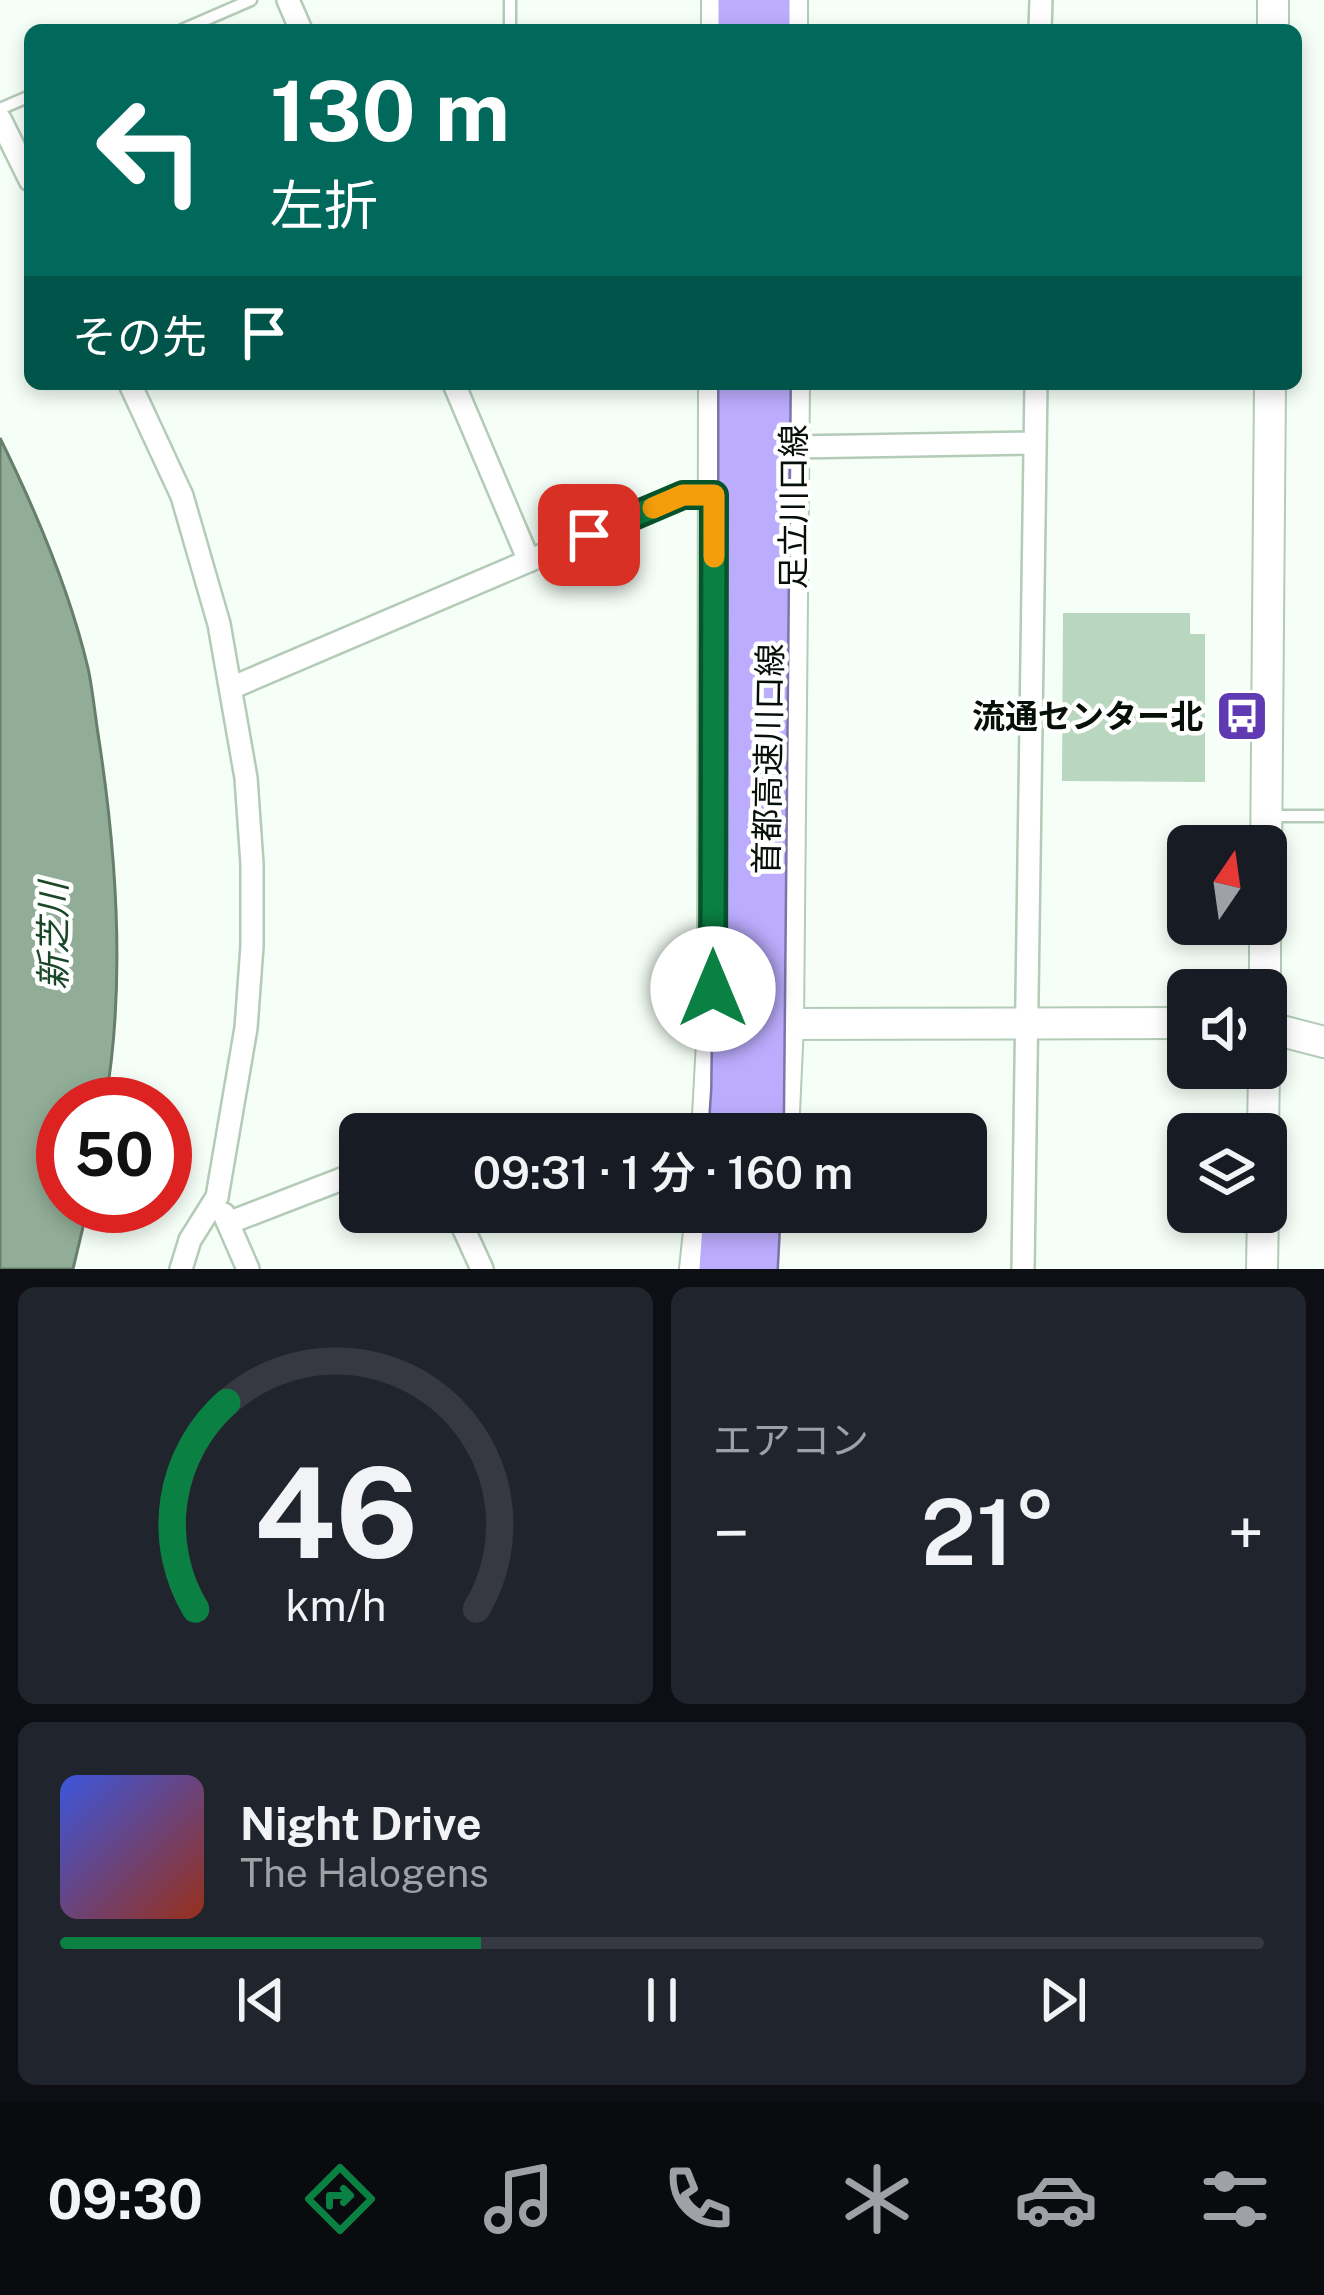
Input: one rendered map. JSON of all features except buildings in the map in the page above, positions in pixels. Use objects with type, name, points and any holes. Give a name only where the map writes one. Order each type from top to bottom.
[{"type":"highway","name":"首都高速川口線","points":[[730,1113],[739,390]]},
{"type":"highway","name":"首都高速川口線","points":[[763,1113],[770,390]]},
{"type":"highway","points":[[718,1269],[721,1233]]},
{"type":"highway","points":[[757,1269],[759,1233]]},
{"type":"main road","points":[[708,1113],[713,1024],[715,390]]},
{"type":"main road","name":"足立川口線","points":[[784,1113],[794,390]]},
{"type":"main road","points":[[1266,825],[1270,390]]},
{"type":"main road","points":[[713,1024],[1167,1023]]},
{"type":"main road","points":[[1287,1032],[1324,1042]]},
{"type":"main road","points":[[695,1269],[699,1233]]},
{"type":"main road","points":[[774,1269],[777,1233]]},
{"type":"main road","points":[[1262,1233],[1262,1269]]},
{"type":"street","points":[[0,119],[24,168]]},
{"type":"street","points":[[133,390],[182,496],[219,624],[246,778],[252,864],[246,1028],[217,1197],[190,1240],[181,1269]]},
{"type":"street","points":[[457,390],[529,561]]},
{"type":"street","points":[[1023,1269],[1036,390]]},
{"type":"street","points":[[794,447],[1035,443]]},
{"type":"street","points":[[231,688],[683,495],[714,495]]},
{"type":"street","points":[[228,1222],[339,1180]]},
{"type":"street","points":[[217,1197],[248,1269]]},
{"type":"street","points":[[465,1233],[482,1269]]},
{"type":"lane","points":[[196,24],[251,0]]},
{"type":"lane","points":[[1266,816],[1324,816]]},
{"type":"water","name":"新芝川","points":[[0,438],[50,550],[91,686],[110,830],[117,968],[109,1077],[36,1077],[36,1233],[82,1233],[73,1269],[0,1269]]},
{"type":"slow traffic","points":[[653,508],[683,495],[714,495],[714,557]]},
{"type":"place","name":"流通センター北","points":[[1242,716]]},
{"type":"route","points":[[589,535],[683,495],[714,495],[713,989]]}]
